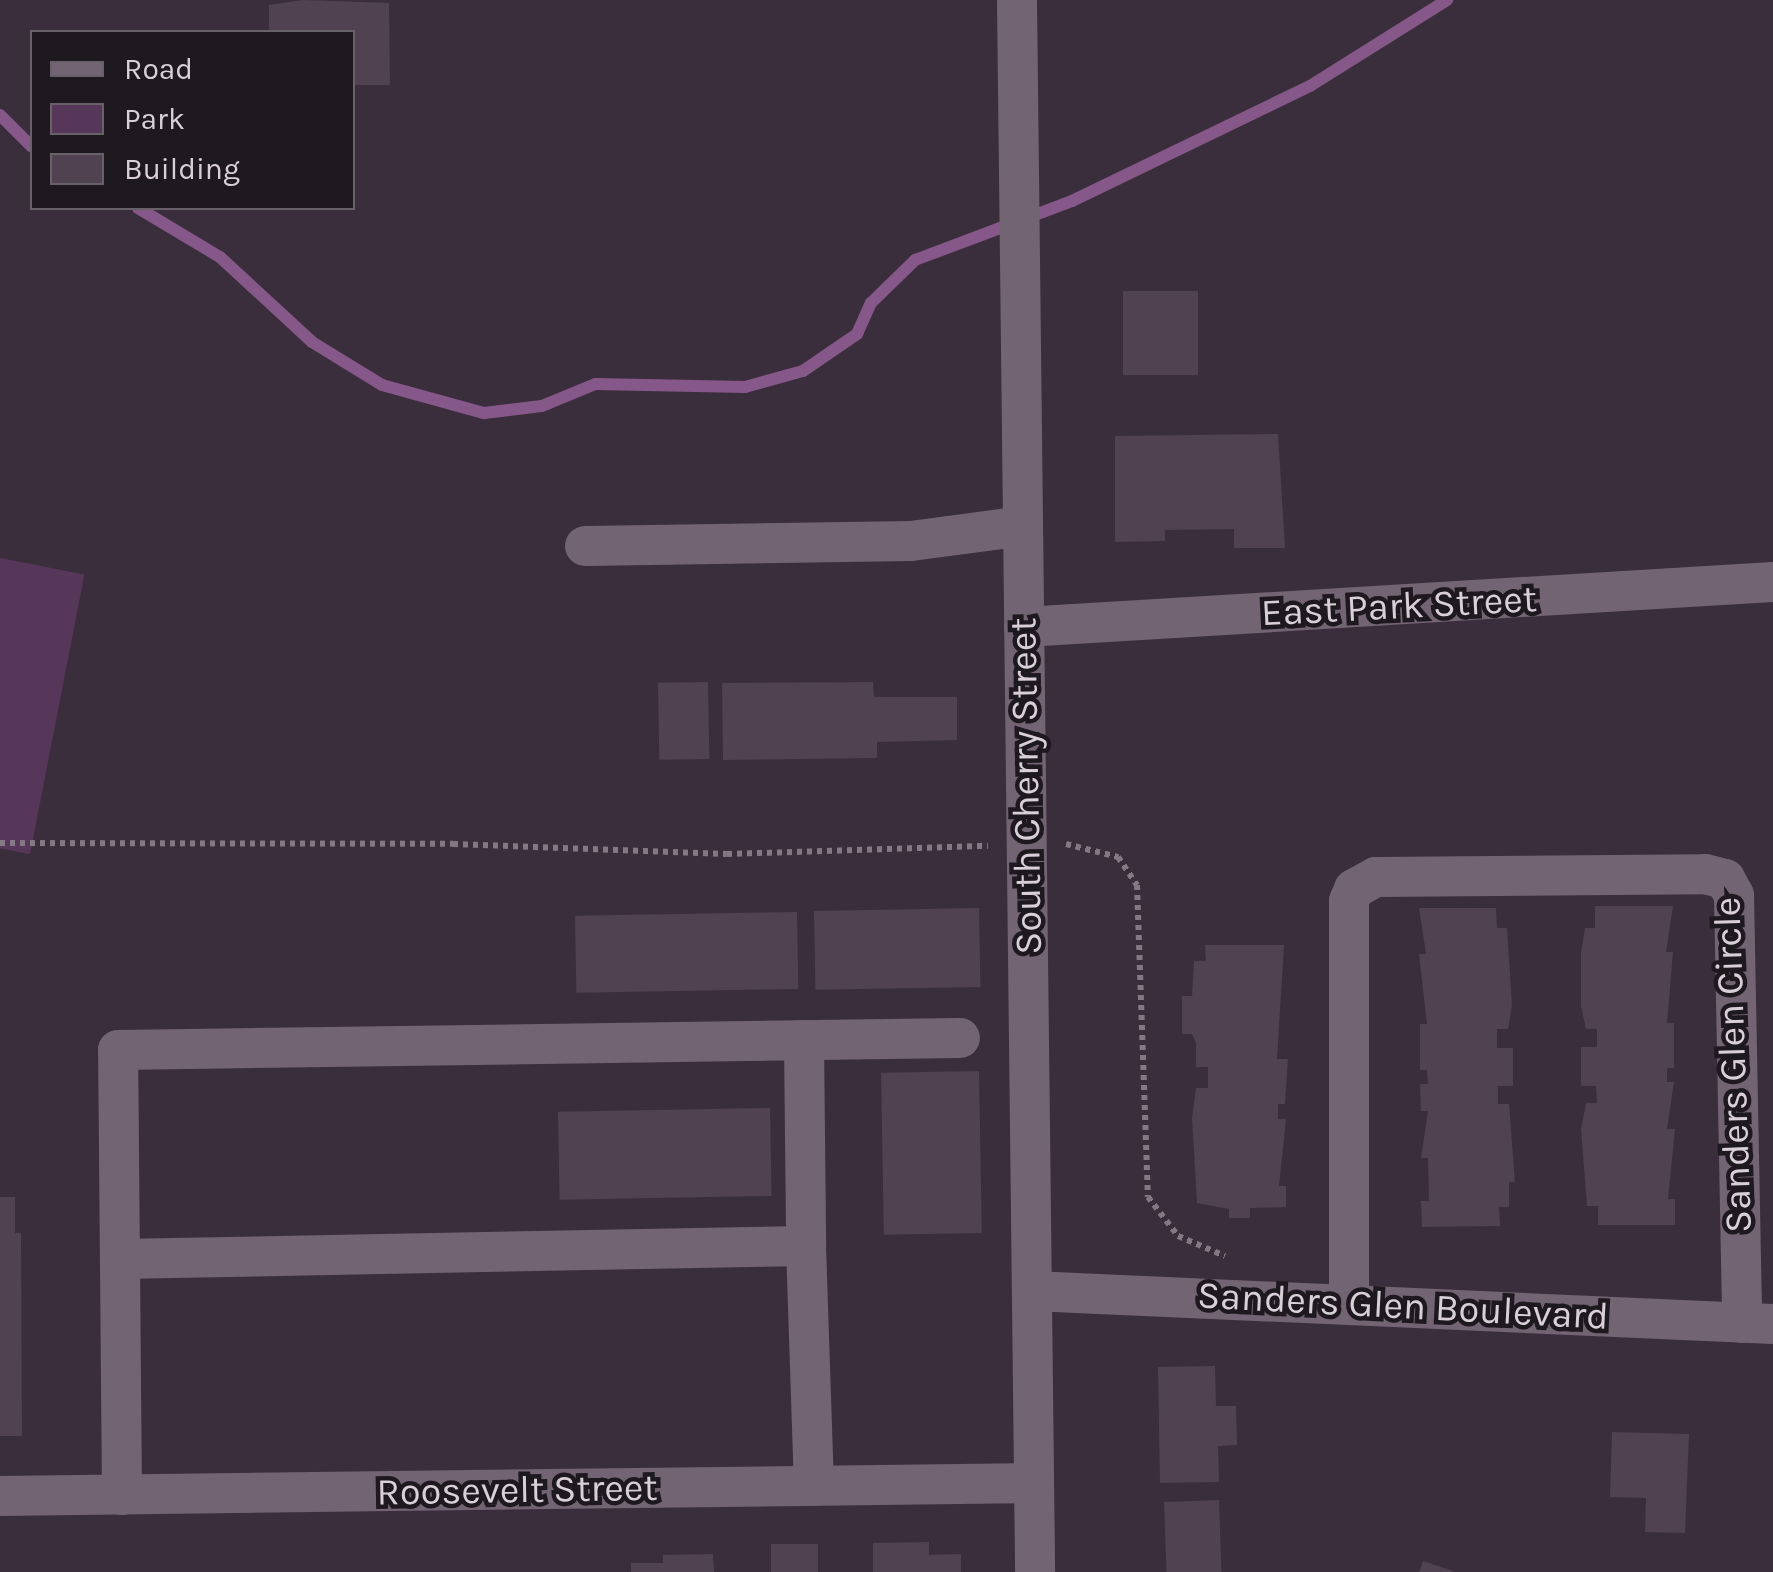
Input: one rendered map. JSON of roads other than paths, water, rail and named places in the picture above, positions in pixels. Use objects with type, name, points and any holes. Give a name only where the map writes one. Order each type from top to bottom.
[{"type":"street","name":"South Cherry Street","points":[[1017,0],[1035,1572]]},
{"type":"street","points":[[585,546],[911,540],[1023,526]]},
{"type":"street","name":"East Park Street","points":[[1024,627],[1773,582]]},
{"type":"street","name":"Sanders Glen Circle","points":[[1349,1303],[1354,890],[1376,877],[1704,874],[1725,879],[1734,895],[1757,1324]]},
{"type":"street","points":[[122,1495],[118,1050],[960,1038]]},
{"type":"street","points":[[804,1040],[814,1486]]},
{"type":"street","points":[[120,1259],[806,1246]]},
{"type":"street","name":"Sanders Glen Boulevard","points":[[1032,1291],[1757,1324]]},
{"type":"street","name":"Roosevelt Street","points":[[0,1496],[1034,1483]]},
{"type":"waterway","points":[[141,210],[220,257],[312,342],[382,385],[484,413],[542,406],[595,384],[745,387],[803,371],[857,334],[871,303],[915,260],[1072,201],[1310,86],[1447,0]]},
{"type":"waterway","points":[[0,115],[30,145]]}]
